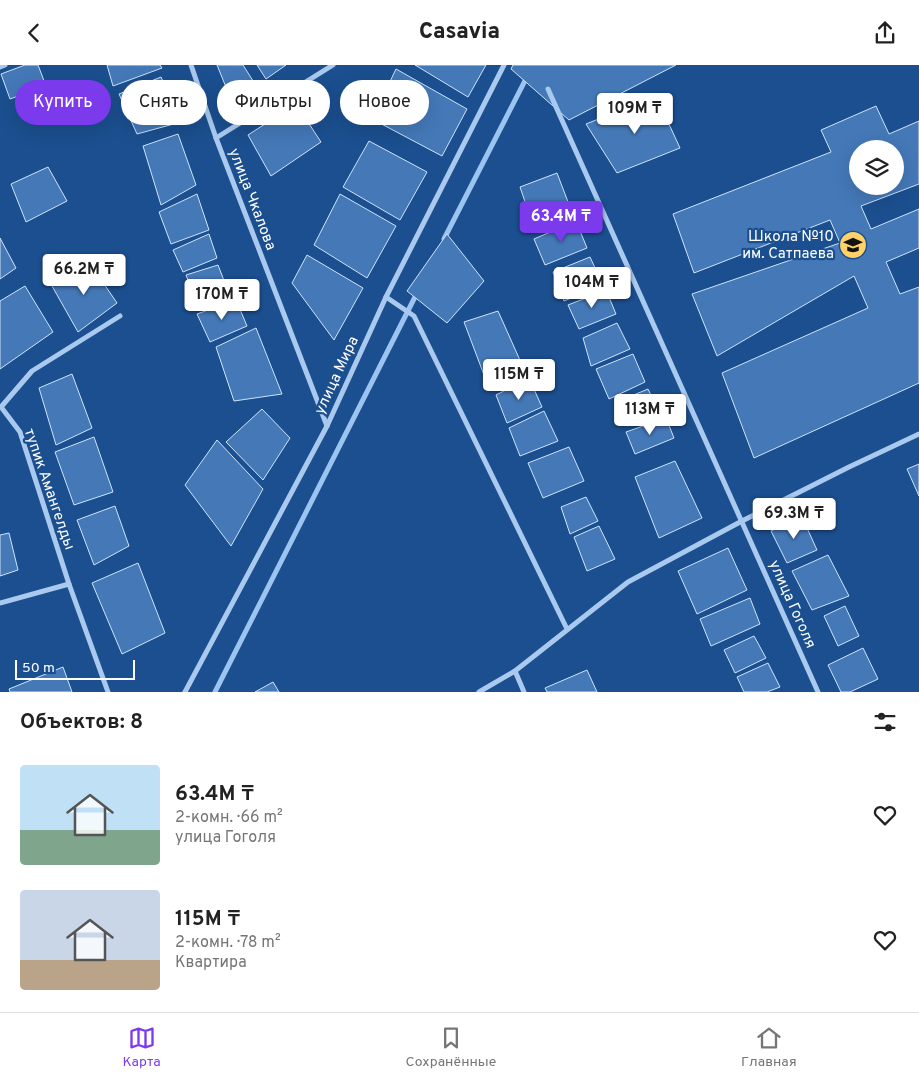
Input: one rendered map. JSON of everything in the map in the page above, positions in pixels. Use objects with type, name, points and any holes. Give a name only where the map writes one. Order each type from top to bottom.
[{"type":"street","points":[[0,67],[5,65]]},
{"type":"street","name":"улица Чкалова","points":[[192,65],[216,138],[327,426]]},
{"type":"street","points":[[216,138],[333,65]]},
{"type":"street","name":"улица Мира","points":[[185,692],[327,426],[386,297],[504,65]]},
{"type":"street","name":"улица Гоголя","points":[[548,89],[818,692]]},
{"type":"street","points":[[386,297],[414,316],[567,629]]},
{"type":"street","name":"тупик Амангелды","points":[[69,584],[20,432],[1,407],[32,371],[120,316]]},
{"type":"street","points":[[479,692],[515,671],[628,582],[742,521],[919,434]]},
{"type":"street","points":[[0,603],[69,584],[108,692]]},
{"type":"street","points":[[515,671],[524,692]]},
{"type":"building","points":[[25,65],[38,65],[44,80],[15,80],[15,97],[10,99],[1,74]]},
{"type":"building","points":[[107,65],[160,65],[162,68],[129,80],[121,80],[121,83],[113,86]]},
{"type":"building","points":[[217,65],[243,65],[252,80],[223,80]]},
{"type":"building","points":[[257,65],[286,65],[266,79]]},
{"type":"building","points":[[415,65],[486,65],[468,97]]},
{"type":"building","points":[[513,65],[676,65],[569,120],[511,69]]},
{"type":"building","points":[[396,69],[416,80],[391,80]]},
{"type":"building","points":[[429,88],[467,109],[442,156],[383,125],[429,125]]},
{"type":"building","points":[[656,96],[680,148],[617,173],[586,124]]},
{"type":"building","name":"Школа №10 им. Сатпаева","points":[[876,106],[889,134],[919,121],[919,184],[904,190],[904,140],[849,140],[849,195],[890,195],[861,206],[871,229],[919,209],[919,248],[886,262],[900,294],[919,287],[919,383],[754,458],[722,373],[868,308],[854,276],[717,356],[692,294],[840,243],[830,220],[694,273],[673,214],[831,152],[821,130]]},
{"type":"building","points":[[133,125],[170,125],[137,134]]},
{"type":"building","points":[[263,125],[310,125],[321,142],[271,176],[248,135]]},
{"type":"building","points":[[178,134],[196,185],[161,205],[143,146]]},
{"type":"building","points":[[369,141],[427,172],[400,220],[343,187]]},
{"type":"building","points":[[48,167],[67,201],[26,222],[11,184]]},
{"type":"building","points":[[557,173],[573,215],[535,231],[520,187]]},
{"type":"building","points":[[197,194],[209,230],[171,244],[159,212]]},
{"type":"building","points":[[340,194],[396,226],[367,278],[314,245]]},
{"type":"building","points":[[576,221],[587,248],[545,265],[534,239]]},
{"type":"building","points":[[209,234],[217,258],[183,272],[173,250]]},
{"type":"building","points":[[447,234],[484,281],[447,323],[407,291]]},
{"type":"building","points":[[0,238],[16,268],[0,279]]},
{"type":"building","points":[[307,255],[363,288],[334,340],[292,283]]},
{"type":"building","points":[[590,257],[603,285],[564,301],[553,272]]},
{"type":"building","points":[[89,262],[117,303],[78,332],[52,286]]},
{"type":"building","points":[[218,265],[228,291],[198,306],[186,275]]},
{"type":"building","points":[[25,286],[53,332],[0,369],[0,301]]},
{"type":"building","points":[[606,290],[616,314],[579,329],[568,305]]},
{"type":"building","points":[[236,300],[247,326],[210,342],[197,314]]},
{"type":"building","points":[[498,311],[523,367],[487,383],[464,322]]},
{"type":"building","points":[[617,323],[630,349],[591,366],[583,338]]},
{"type":"building","points":[[256,328],[282,394],[234,401],[216,347]]},
{"type":"building","points":[[633,354],[645,382],[609,399],[596,369]]},
{"type":"building","points":[[72,374],[92,428],[56,445],[39,388]]},
{"type":"building","points":[[529,378],[542,407],[507,423],[496,395]]},
{"type":"building","points":[[648,389],[659,412],[627,426],[617,402]]},
{"type":"building","points":[[262,409],[290,438],[263,480],[226,442]]},
{"type":"building","points":[[544,411],[558,441],[520,456],[509,428]]},
{"type":"building","points":[[666,418],[674,438],[635,454],[626,432]]},
{"type":"building","points":[[94,437],[113,492],[74,505],[55,452]]},
{"type":"building","points":[[217,440],[263,489],[231,546],[185,485]]},
{"type":"building","points":[[569,447],[584,481],[543,498],[528,463]]},
{"type":"building","points":[[675,461],[702,518],[659,538],[635,477]]},
{"type":"building","points":[[919,464],[919,496],[907,469]]},
{"type":"building","points":[[586,497],[598,521],[570,534],[561,507]]},
{"type":"building","points":[[115,506],[129,546],[94,565],[77,520]]},
{"type":"building","points":[[802,517],[817,550],[787,563],[771,531]]},
{"type":"building","points":[[599,526],[615,559],[587,571],[574,537]]},
{"type":"building","points":[[9,533],[18,570],[0,576],[0,535]]},
{"type":"building","points":[[728,548],[747,590],[697,614],[678,571]]},
{"type":"building","points":[[828,555],[849,596],[812,610],[792,571]]},
{"type":"building","points":[[138,563],[165,633],[122,654],[92,583]]},
{"type":"building","points":[[750,598],[760,624],[711,646],[700,619]]},
{"type":"building","points":[[845,606],[859,636],[838,646],[824,616]]},
{"type":"building","points":[[754,636],[766,658],[735,673],[724,650]]},
{"type":"building","points":[[863,648],[878,679],[850,692],[841,692],[828,665]]},
{"type":"building","points":[[768,663],[780,687],[767,692],[744,692],[737,677]]},
{"type":"building","points":[[63,667],[72,692],[10,692],[9,689]]},
{"type":"building","points":[[587,670],[597,692],[547,692],[545,688]]},
{"type":"building","points":[[273,682],[279,692],[255,692]]},
{"type":"waterway","points":[[444,239],[533,65]]},
{"type":"waterway","points":[[215,692],[418,291]]},
{"type":"place","name":"Школа №10 им. Сатпаева","points":[[853,245]]}]
